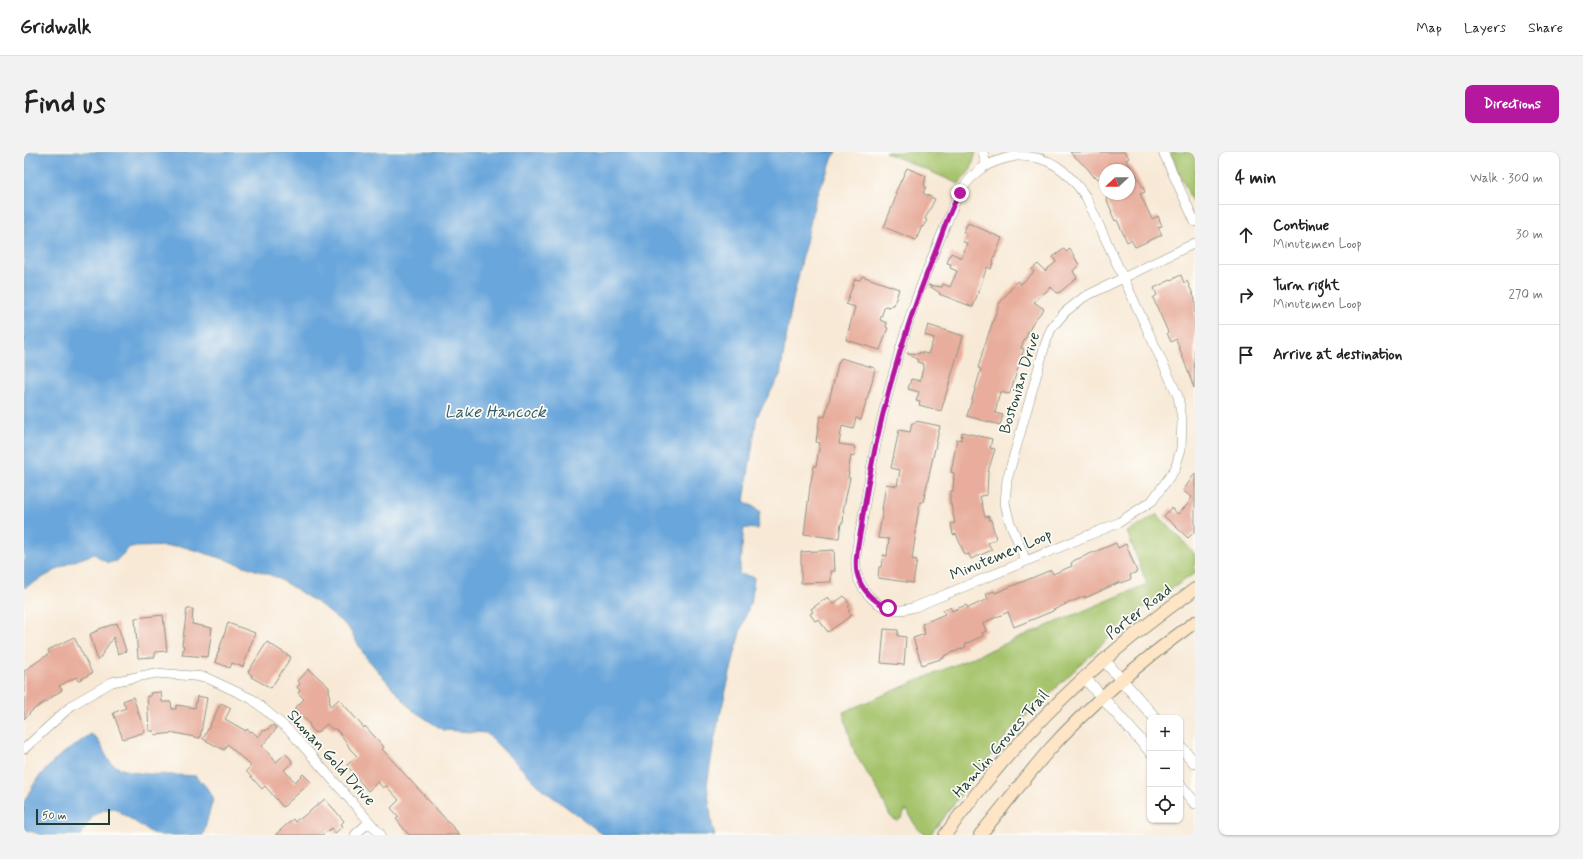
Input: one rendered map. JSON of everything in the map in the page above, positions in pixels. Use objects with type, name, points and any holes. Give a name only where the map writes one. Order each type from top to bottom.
[{"type":"main road","name":"Porter Road","points":[[1084,678],[1165,611],[1195,589]]},
{"type":"main road","points":[[980,835],[1049,751],[1102,698],[1122,680],[1195,622]]},
{"type":"main road","name":"Hamlin Groves Trail","points":[[945,835],[982,786],[1026,736],[1084,678]]},
{"type":"street","points":[[983,152],[986,165]]},
{"type":"street","points":[[1163,152],[1195,222]]},
{"type":"street","name":"Minutemen Loop","points":[[1026,156],[1048,161],[1074,179],[1086,197],[1123,278],[1170,377],[1178,396],[1182,418],[1181,448],[1175,469],[1152,501],[1118,523],[915,607],[900,610],[888,608],[878,603],[862,586],[857,574],[856,564],[865,501],[882,420],[903,342],[916,301],[957,197],[964,185],[971,176],[986,165],[1002,159],[1026,156]]},
{"type":"street","name":"Bostonian Drive","points":[[1026,561],[1009,520],[1005,503],[1007,480],[1045,345],[1051,329],[1065,312],[1084,297],[1195,243]]},
{"type":"street","name":"Porter Road","points":[[1104,660],[1153,715]]},
{"type":"street","name":"Shonan Gold Drive","points":[[24,749],[72,705],[112,682],[156,674],[205,677],[252,699],[290,731],[381,835]]},
{"type":"street","points":[[1084,678],[1147,748]]},
{"type":"street","points":[[1183,749],[1195,763]]},
{"type":"street","points":[[1182,787],[1195,803]]},
{"type":"street","points":[[355,835],[369,822]]},
{"type":"green space","points":[[885,152],[976,152],[971,169],[959,184]]},
{"type":"green space","points":[[1170,152],[1195,152],[1195,208]]},
{"type":"green space","points":[[1157,514],[1195,554],[1195,573],[1132,616],[1010,731],[930,835],[919,830],[908,811],[905,811],[902,818],[896,821],[890,816],[879,792],[855,754],[843,712],[1147,584],[1127,532]]},
{"type":"water","name":"Lake Hancock","points":[[24,152],[837,152],[833,157],[815,202],[792,304],[780,375],[757,416],[744,501],[760,511],[757,529],[744,528],[739,574],[754,577],[752,598],[740,632],[715,736],[707,785],[712,825],[715,835],[604,835],[542,789],[486,733],[443,730],[411,709],[365,656],[348,627],[319,604],[276,577],[181,546],[130,547],[116,561],[108,563],[94,554],[69,563],[24,588]]},
{"type":"water","points":[[91,734],[98,741],[108,759],[121,769],[141,773],[196,776],[207,788],[213,799],[203,835],[155,835],[114,808],[101,811],[93,816],[81,835],[42,835],[24,829],[24,802],[37,779],[58,757]]},
{"type":"building","points":[[1070,152],[1125,152],[1129,158],[1126,160],[1129,164],[1099,164],[1098,179],[1095,176],[1094,177],[1088,169]]},
{"type":"building","points":[[907,168],[926,176],[924,185],[926,187],[923,193],[935,199],[925,219],[927,220],[923,227],[922,226],[916,240],[884,227],[897,194],[895,193]]},
{"type":"building","points":[[1135,173],[1145,192],[1140,194],[1152,219],[1158,216],[1162,226],[1158,227],[1162,235],[1135,247],[1131,240],[1127,242],[1117,220],[1115,221],[1107,200],[1135,200]]},
{"type":"building","points":[[968,223],[1002,238],[991,269],[987,267],[973,307],[939,294],[940,293],[928,285],[942,287],[943,284],[950,287],[957,271],[950,268],[951,264],[947,263],[951,253],[962,258],[967,243],[963,242],[967,234],[963,232]]},
{"type":"building","points":[[1064,249],[1066,252],[1070,249],[1079,265],[1073,271],[1077,278],[1060,292],[1057,293],[1051,287],[1034,302],[1044,309],[1033,322],[1021,348],[1024,349],[1010,393],[1000,392],[995,413],[1003,415],[1000,425],[967,416],[981,369],[978,368],[984,347],[999,304],[1017,281],[1021,284],[1034,272],[1032,269],[1038,264],[1045,271],[1056,262],[1053,257]]},
{"type":"building","points":[[1181,275],[1184,283],[1187,281],[1195,299],[1194,388],[1176,339],[1171,342],[1153,298],[1157,295],[1154,288]]},
{"type":"building","points":[[862,276],[899,289],[894,305],[891,305],[890,307],[885,306],[880,320],[887,323],[886,327],[888,328],[880,350],[846,340],[855,307],[846,304],[855,279],[860,280]]},
{"type":"building","points":[[928,325],[963,336],[941,411],[919,405],[920,402],[916,401],[919,392],[908,389],[911,379],[920,381],[924,364],[917,362],[918,360],[907,353],[919,354],[920,352],[928,354],[934,338],[925,335]]},
{"type":"building","points":[[841,358],[875,368],[861,420],[856,418],[853,429],[842,426],[839,444],[854,446],[855,450],[854,457],[851,456],[848,472],[848,477],[850,478],[843,511],[843,523],[841,523],[839,538],[833,538],[804,534],[810,487],[820,443],[816,442],[819,422],[821,416],[825,417],[838,364]]},
{"type":"building","points":[[916,421],[940,426],[923,502],[920,502],[912,559],[917,560],[913,583],[878,578],[879,567],[881,567],[883,555],[887,556],[889,539],[878,538],[886,484],[897,486],[900,470],[891,468],[899,430],[910,432],[912,423],[915,423]]},
{"type":"building","points":[[962,432],[992,439],[990,448],[995,449],[988,472],[987,495],[980,496],[985,517],[989,516],[989,520],[991,520],[996,539],[988,543],[992,550],[971,559],[969,554],[965,555],[956,534],[953,535],[951,524],[955,523],[950,504],[950,491],[953,491],[954,473],[951,472],[957,439],[961,440]]},
{"type":"building","points":[[1195,473],[1195,531],[1188,538],[1164,516],[1171,508],[1178,514],[1188,504],[1192,497],[1183,491]]},
{"type":"building","points":[[1116,543],[1118,548],[1126,544],[1137,572],[1130,575],[1131,579],[1121,583],[1120,582],[1085,598],[1085,596],[1014,627],[1008,612],[983,623],[986,631],[982,633],[983,636],[965,644],[966,647],[944,656],[944,658],[922,665],[913,638],[925,634],[922,624],[945,614],[943,610],[950,607],[952,611],[966,605],[968,608],[988,599],[986,594],[994,591],[995,593],[1051,570],[1053,574],[1072,566],[1071,563],[1075,560]]},
{"type":"building","points":[[834,550],[835,571],[831,571],[831,582],[801,583],[801,552]]},
{"type":"building","points":[[844,596],[850,605],[848,606],[850,609],[848,611],[852,615],[828,632],[818,619],[815,621],[810,614],[813,612],[811,609],[828,597],[833,604]]},
{"type":"building","points":[[187,609],[193,609],[192,624],[212,628],[208,657],[182,655]]},
{"type":"building","points":[[163,615],[167,651],[155,652],[155,657],[138,658],[135,618]]},
{"type":"building","points":[[117,623],[126,651],[118,654],[113,637],[98,661],[90,634],[99,629]]},
{"type":"building","points":[[228,623],[255,633],[243,667],[232,663],[230,668],[215,662]]},
{"type":"building","points":[[884,629],[898,630],[898,636],[906,637],[904,665],[881,663]]},
{"type":"building","points":[[74,637],[92,673],[78,681],[76,677],[59,686],[62,690],[33,710],[24,719],[24,671],[50,653],[48,650]]},
{"type":"building","points":[[267,642],[291,657],[271,688],[251,677],[252,675],[248,672]]},
{"type":"building","points":[[309,669],[329,687],[330,707],[339,699],[364,728],[365,726],[384,747],[382,749],[460,835],[409,835],[396,819],[399,817],[391,808],[399,800],[386,786],[383,788],[378,782],[368,791],[348,767],[347,765],[357,756],[350,749],[337,730],[334,728],[333,730],[327,724],[317,733],[314,732],[309,725],[310,724],[294,709],[304,699],[298,693],[300,691],[297,687],[300,684],[298,681]]},
{"type":"building","points":[[161,692],[162,702],[171,702],[172,709],[176,709],[176,705],[195,708],[197,696],[207,698],[200,738],[175,733],[155,735],[154,731],[149,731],[147,696],[151,696],[150,693]]},
{"type":"building","points":[[133,697],[145,732],[123,739],[113,713],[126,708],[123,701]]},
{"type":"building","points":[[221,703],[231,708],[225,719],[246,731],[247,729],[251,732],[252,731],[258,737],[264,730],[265,731],[273,725],[277,728],[262,746],[276,762],[285,754],[291,759],[292,763],[284,770],[295,782],[303,774],[311,782],[283,807],[265,786],[262,789],[246,771],[251,766],[227,744],[224,750],[203,739]]},
{"type":"building","points":[[325,799],[344,821],[341,824],[343,826],[335,833],[332,828],[322,835],[275,835],[293,819],[295,822],[299,818],[300,819]]},
{"type":"route","points":[[888,608],[878,603],[870,596],[862,586],[857,574],[856,564],[865,501],[882,420],[903,342],[916,301],[957,197],[960,193]]}]
